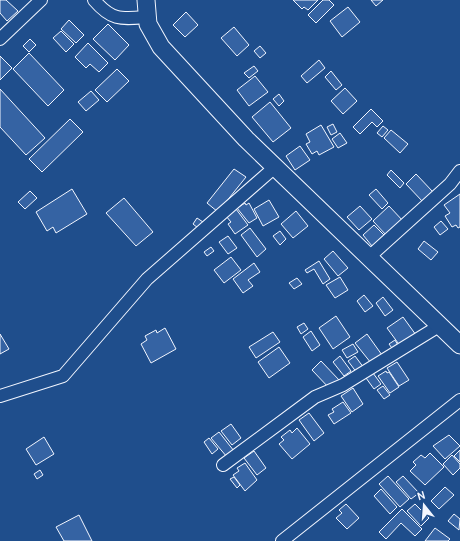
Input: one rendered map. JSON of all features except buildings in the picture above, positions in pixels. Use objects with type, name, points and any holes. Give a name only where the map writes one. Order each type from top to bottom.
[{"type":"street","points":[[0,39],[42,0]]},
{"type":"street","points":[[94,0],[105,13],[123,19],[147,17]]},
{"type":"street","points":[[146,0],[148,24],[161,46],[246,139],[460,345]]},
{"type":"street","points":[[0,396],[63,376],[147,279],[275,167]]},
{"type":"street","points":[[368,258],[450,184],[460,171]]},
{"type":"street","points":[[223,465],[315,397],[343,385],[439,326]]},
{"type":"street","points":[[282,541],[460,400]]}]
